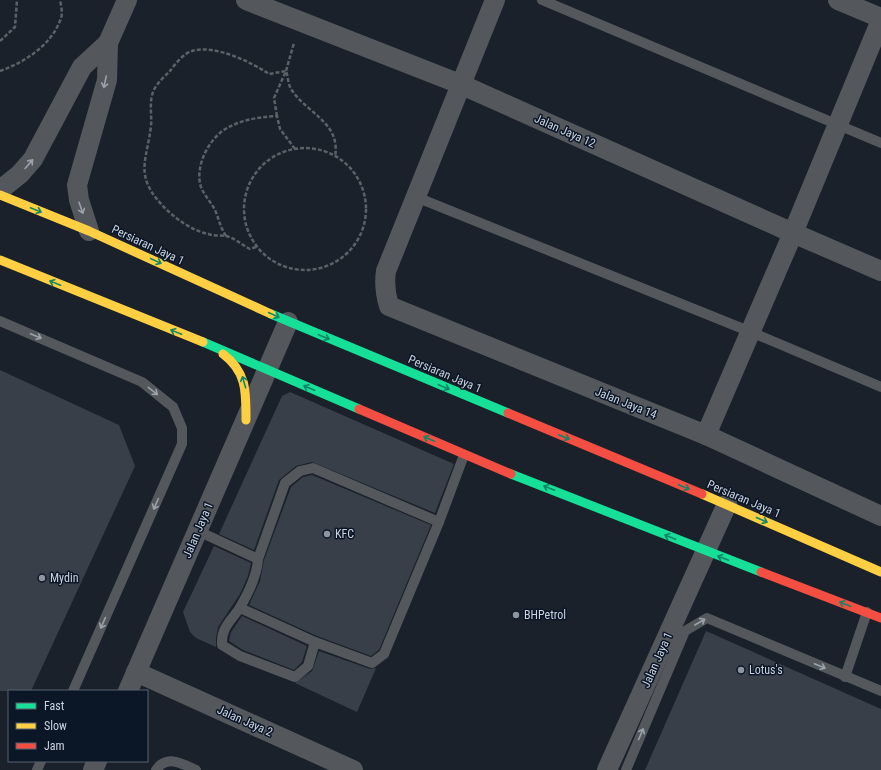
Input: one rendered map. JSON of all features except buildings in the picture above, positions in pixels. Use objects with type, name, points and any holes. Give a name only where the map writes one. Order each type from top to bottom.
[{"type":"main road","name":"Persiaran Jaya 1","points":[[0,196],[89,231],[288,322],[727,504],[881,572]]},
{"type":"main road","points":[[0,260],[268,370],[464,455],[706,551],[881,618]]},
{"type":"main road","points":[[212,347],[231,359],[240,371],[246,384],[246,420]]},
{"type":"street","points":[[89,231],[78,200],[77,185],[107,80],[108,43],[127,0]]},
{"type":"street","name":"Jalan Jaya 12","points":[[246,0],[460,84],[881,271]]},
{"type":"street","points":[[416,197],[460,84],[495,0]]},
{"type":"street","points":[[706,436],[793,233],[881,19],[838,0]]},
{"type":"street","points":[[0,190],[20,174],[33,159],[82,67],[108,43]]},
{"type":"street","name":"Jalan Jaya 14","points":[[416,197],[386,271],[384,284],[385,294],[389,306],[706,436],[881,516]]},
{"type":"street","name":"Jalan Jaya 1","points":[[128,690],[288,322]]},
{"type":"street","name":"Jalan Jaya 1","points":[[607,770],[727,504]]},
{"type":"street","name":"Jalan Jaya 2","points":[[136,672],[353,770]]},
{"type":"lane","points":[[542,0],[881,143]]},
{"type":"lane","points":[[416,197],[751,332],[881,387]]},
{"type":"lane","points":[[0,321],[142,382],[173,407],[182,428],[182,444],[73,690]]},
{"type":"lane","points":[[240,608],[314,642],[372,663],[384,654],[439,522],[464,455]]},
{"type":"lane","points":[[314,642],[308,666],[295,677],[240,656],[222,645],[221,634],[240,608],[257,572],[258,559],[285,484],[300,471],[313,468],[439,522]]},
{"type":"lane","points":[[198,531],[258,559]]},
{"type":"lane","points":[[845,677],[867,612]]},
{"type":"lane","points":[[626,770],[685,631],[707,618],[845,677],[880,686]]},
{"type":"lane","points":[[156,770],[162,764],[173,760],[196,770]]},
{"type":"path","points":[[0,41],[15,27],[17,0]]},
{"type":"path","points":[[0,71],[19,64],[48,42],[62,17],[60,0]]},
{"type":"path","points":[[295,149],[280,129],[274,98],[286,71],[300,21]]},
{"type":"path","points":[[256,247],[250,249],[226,236],[209,234],[182,222],[167,210],[152,190],[144,170],[144,161],[151,127],[153,92],[174,66],[191,51],[204,50],[233,56],[260,68],[269,74],[286,71]]},
{"type":"path","points":[[286,71],[291,88],[331,130],[337,146],[335,157]]},
{"type":"path","points":[[226,236],[220,227],[212,204],[201,186],[199,173],[201,162],[214,140],[228,127],[258,118],[277,116]]},
{"type":"path","points":[[307,148],[326,152],[335,157],[343,161],[356,176],[364,194],[366,214],[362,233],[350,251],[334,264],[313,270],[292,270],[272,262],[256,247],[247,230],[244,210],[247,191],[255,173],[270,159],[295,149],[307,148]]},
{"type":"traffic: fast","points":[[271,314],[508,413]]},
{"type":"traffic: fast","points":[[203,342],[359,409]]},
{"type":"traffic: fast","points":[[511,474],[761,572]]},
{"type":"traffic: slow","points":[[0,195],[89,231],[271,314]]},
{"type":"traffic: slow","points":[[0,260],[203,342]]},
{"type":"traffic: slow","points":[[223,354],[237,368],[244,383],[246,420]]},
{"type":"traffic: slow","points":[[702,494],[881,572]]},
{"type":"traffic: jam","points":[[359,409],[511,474]]},
{"type":"traffic: jam","points":[[508,413],[702,494]]},
{"type":"traffic: jam","points":[[761,572],[881,618]]},
{"type":"place","name":"KFC","points":[[327,534]]},
{"type":"place","name":"Mydin","points":[[42,578]]},
{"type":"place","name":"BHPetrol","points":[[516,615]]},
{"type":"place","name":"Lotus's","points":[[741,670]]}]
